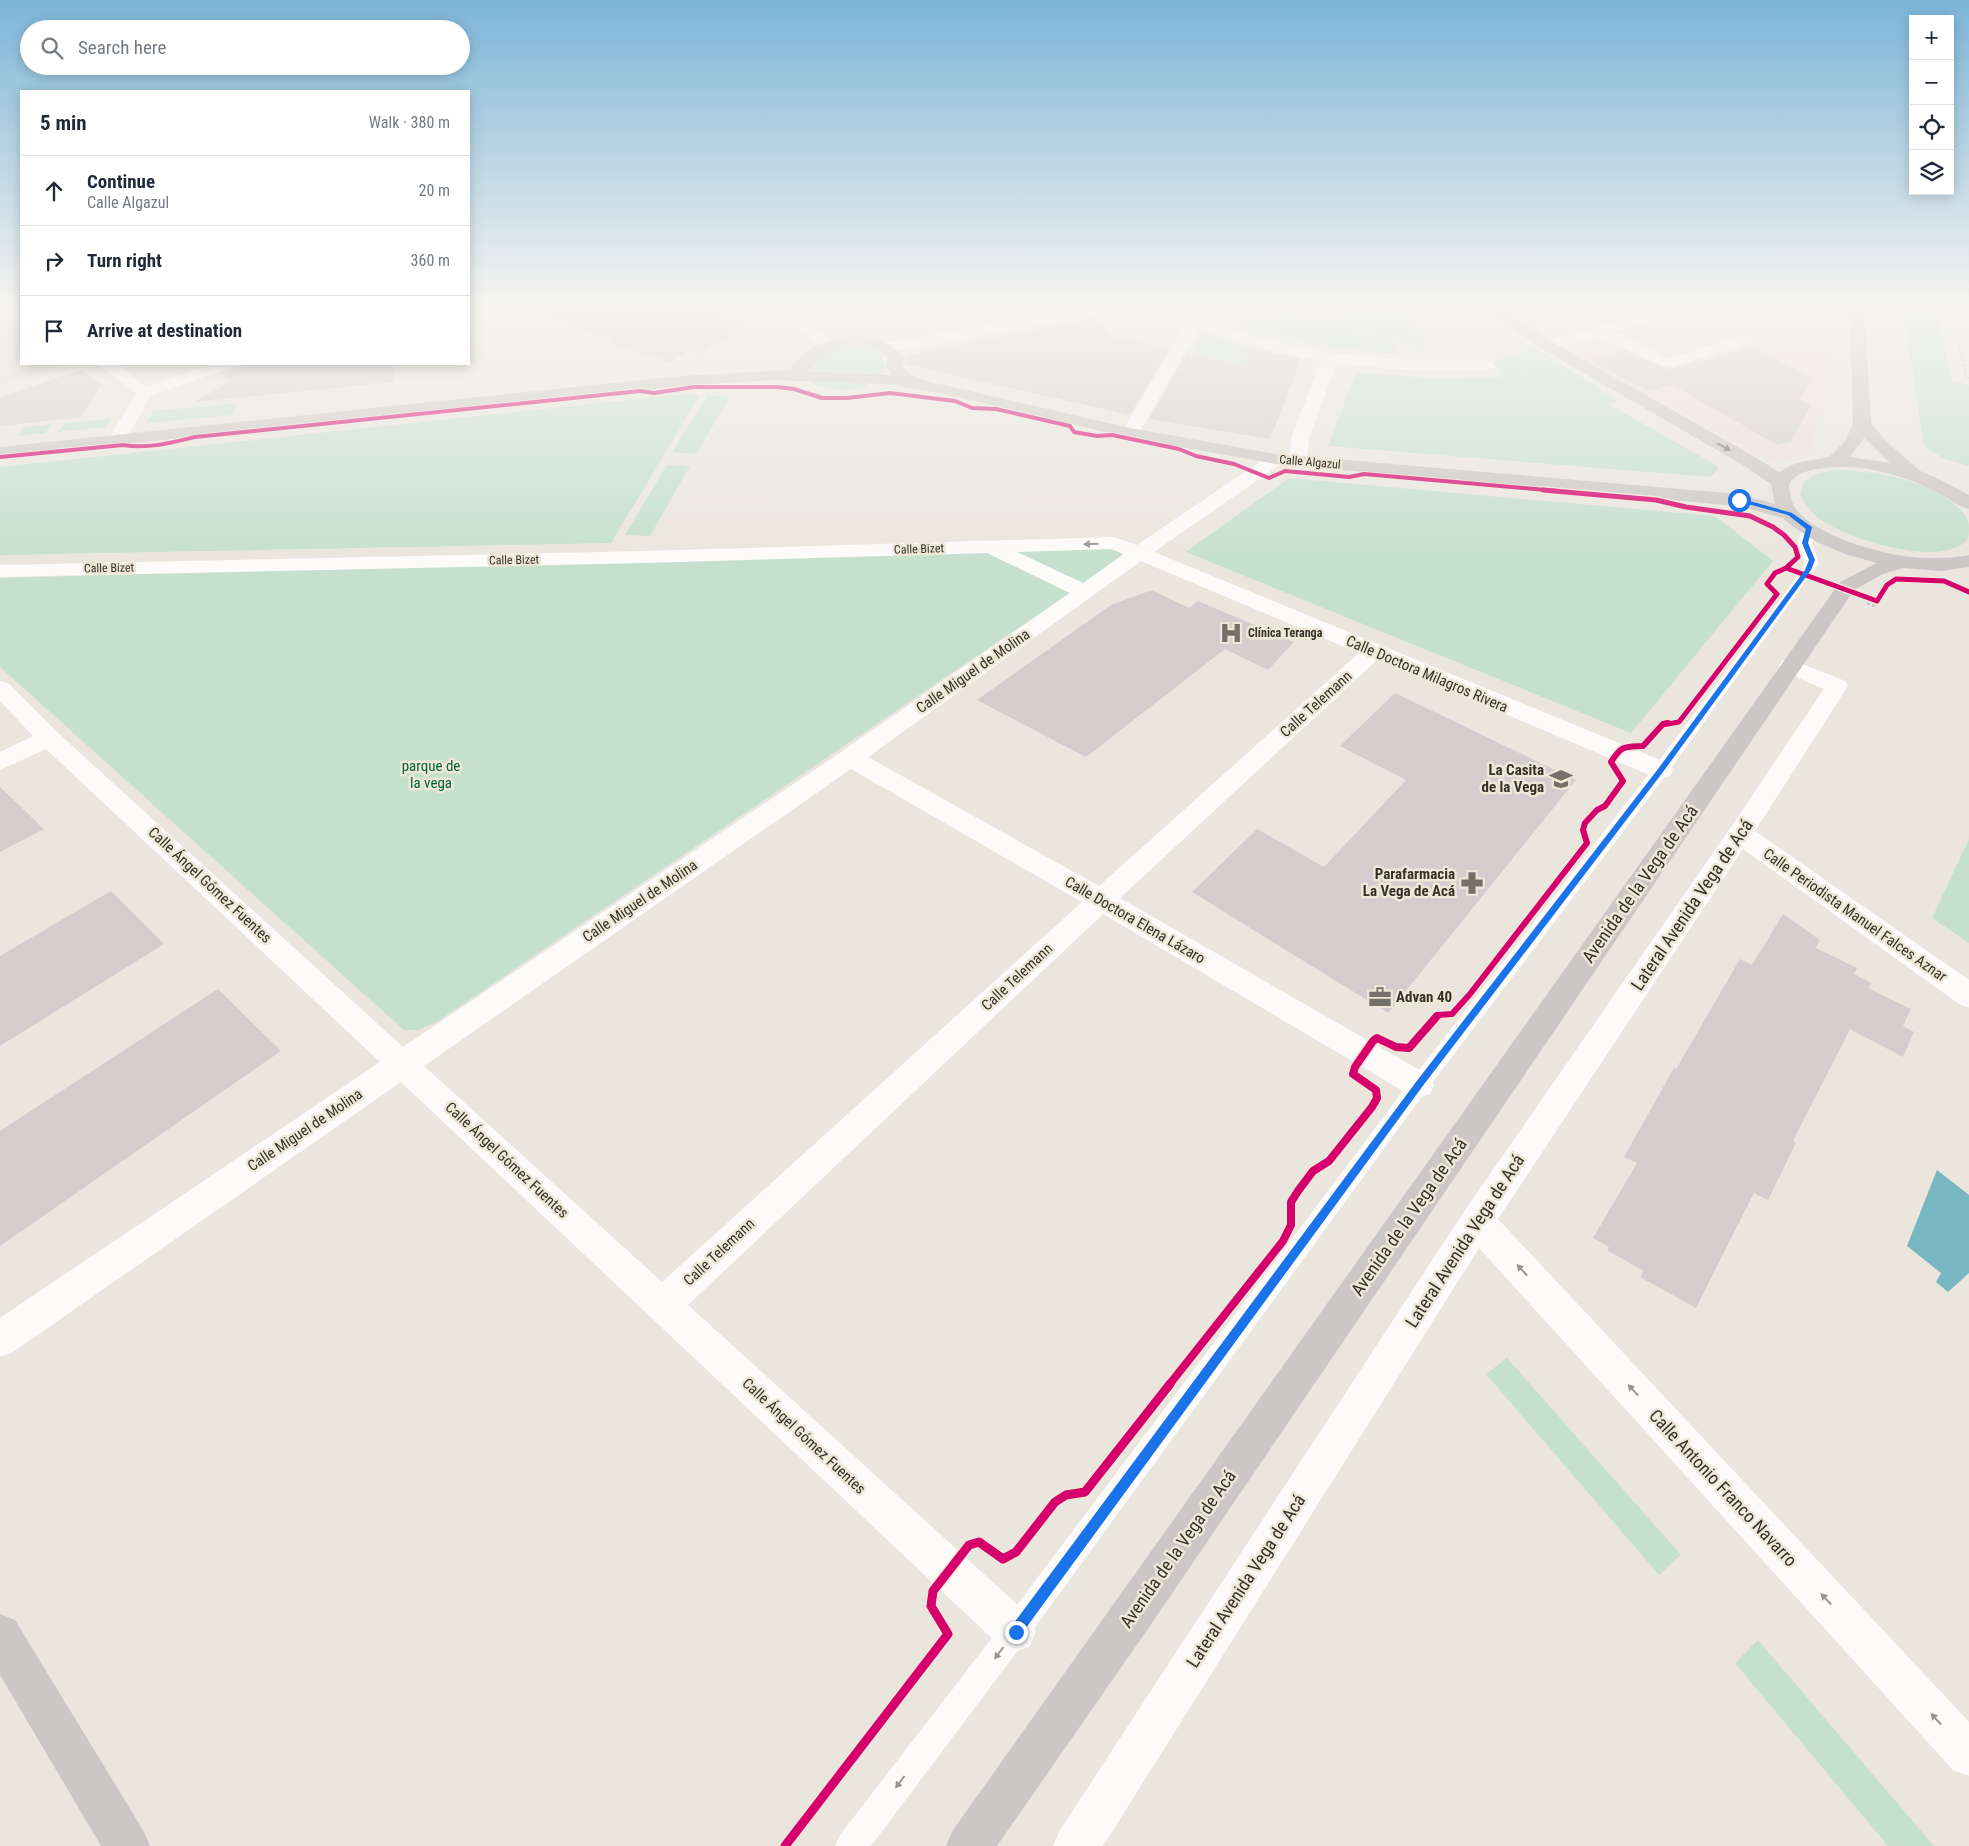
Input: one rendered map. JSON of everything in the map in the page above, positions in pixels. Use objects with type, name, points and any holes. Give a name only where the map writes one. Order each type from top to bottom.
[{"type":"main road","points":[[0,452],[118,438],[581,391]]},
{"type":"main road","points":[[823,391],[840,393],[859,391]]},
{"type":"main road","name":"Calle Algazul","points":[[955,391],[1130,433],[1287,460],[1739,500],[1790,514]]},
{"type":"main road","points":[[1627,391],[1749,461],[1783,483],[1784,504],[1790,514],[1810,529],[1862,552],[1903,562],[1926,564],[1964,576]]},
{"type":"main road","points":[[1834,462],[1847,451],[1856,438],[1862,424],[1861,391]]},
{"type":"main road","points":[[1862,424],[1886,450],[1925,479],[1969,502]]},
{"type":"main road","name":"Calle Algazul","points":[[1739,500],[1764,497],[1812,464],[1834,462],[1883,467],[1925,479]]},
{"type":"main road","points":[[1925,479],[1969,487]]},
{"type":"main road","points":[[1829,539],[1845,568],[1846,588]]},
{"type":"main road","name":"Avenida de la Vega de Acá","points":[[969,1846],[1137,1608],[1846,588],[1876,570],[1903,562]]},
{"type":"main road","points":[[0,1635],[127,1846]]},
{"type":"street","points":[[118,438],[144,393],[149,391]]},
{"type":"street","points":[[1130,433],[1155,391]]},
{"type":"street","points":[[1287,460],[1300,438],[1318,391]]},
{"type":"street","name":"Calle Miguel de Molina","points":[[0,1339],[850,758],[1138,554],[1287,460]]},
{"type":"street","name":"Calle Bizet","points":[[0,571],[644,557],[1114,543],[1138,554]]},
{"type":"street","name":"Calle Bizet","points":[[990,547],[1085,592]]},
{"type":"street","name":"Calle Doctora Milagros Rivera","points":[[1138,554],[1661,770]]},
{"type":"street","name":"Calle Bizet","points":[[0,587],[38,570]]},
{"type":"street","name":"Calle Telemann","points":[[662,1305],[1373,652]]},
{"type":"street","name":"Lateral Avenida Vega de Acá","points":[[1076,1846],[1477,1221],[1740,834],[1838,686],[1790,666]]},
{"type":"street","name":"Calle Ángel Gómez Fuentes","points":[[0,688],[49,738],[1016,1632]]},
{"type":"street","points":[[0,762],[49,738]]},
{"type":"street","name":"Calle Doctora Elena Lázaro","points":[[850,758],[1101,900],[1419,1084]]},
{"type":"street","name":"Calle Periodista Manuel Falces Aznar","points":[[1740,834],[1969,996]]},
{"type":"street","name":"Calle Antonio Franco Navarro","points":[[1477,1221],[1969,1754]]},
{"type":"lane","points":[[851,1846],[1016,1632],[1419,1084],[1661,770],[1808,570],[1812,560],[1805,543],[1810,529]]},
{"type":"path","points":[[1964,576],[1969,593]]},
{"type":"path","points":[[1846,588],[1877,601],[1882,593]]},
{"type":"shaded area","points":[[1640,391],[1823,391],[1811,452],[1777,463]]},
{"type":"green space","points":[[1349,391],[1603,391],[1614,398],[1616,402],[1610,405],[1716,465],[1718,470],[1710,477],[1328,446]]},
{"type":"green space","points":[[1916,391],[1969,391],[1969,466],[1943,458],[1924,446]]},
{"type":"green space","points":[[675,395],[700,395],[611,543],[0,555],[0,467]]},
{"type":"green space","points":[[708,395],[730,397],[696,454],[672,452]]},
{"type":"green space","points":[[237,403],[232,415],[147,423],[153,411]]},
{"type":"green space","points":[[111,419],[105,427],[58,432],[65,423]]},
{"type":"green space","points":[[52,424],[45,433],[19,436],[25,427]]},
{"type":"green space","points":[[667,465],[690,466],[650,536],[625,535]]},
{"type":"green space","points":[[1837,470],[1899,478],[1924,487],[1950,500],[1966,518],[1969,527],[1967,540],[1953,549],[1936,552],[1916,551],[1874,543],[1824,522],[1810,510],[1800,494],[1804,482],[1816,474]]},
{"type":"green space","points":[[1289,478],[1715,516],[1773,561],[1631,733],[1186,552]]},
{"type":"green space","name":"parque de la vega","points":[[1115,547],[1122,554],[1120,559],[438,1021],[419,1030],[404,1030],[0,667],[0,578]]},
{"type":"green space","points":[[1969,839],[1969,943],[1932,918]]},
{"type":"green space","points":[[1507,1358],[1681,1555],[1659,1575],[1486,1374]]},
{"type":"green space","points":[[1758,1640],[1934,1846],[1888,1846],[1735,1663]]},
{"type":"water","points":[[1937,1170],[1969,1195],[1969,1273],[1948,1292],[1936,1282],[1941,1273],[1907,1246]]},
{"type":"building","points":[[18,391],[97,391],[81,417],[0,426],[0,397]]},
{"type":"building","points":[[213,391],[303,391],[194,402]]},
{"type":"building","points":[[1024,391],[1144,391],[1130,415]]},
{"type":"building","points":[[1165,391],[1289,391],[1270,439],[1149,419]]},
{"type":"building","points":[[1683,391],[1805,391],[1800,399],[1811,405],[1791,442],[1777,445]]},
{"type":"building","points":[[1152,590],[1189,608],[1198,601],[1294,642],[1268,670],[1225,649],[1086,757],[977,700],[1111,605]]},
{"type":"building","points":[[1395,693],[1576,780],[1388,1013],[1192,892],[1257,829],[1324,867],[1406,780],[1340,746]]},
{"type":"building","points":[[0,787],[44,829],[0,852]]},
{"type":"building","points":[[111,891],[164,944],[0,1046],[0,956]]},
{"type":"building","points":[[1783,914],[1820,940],[1816,948],[1857,968],[1854,974],[1871,983],[1868,988],[1911,1009],[1903,1026],[1914,1032],[1903,1057],[1850,1029],[1793,1141],[1796,1143],[1768,1200],[1754,1193],[1696,1308],[1640,1277],[1644,1271],[1607,1250],[1609,1247],[1593,1238],[1637,1163],[1624,1157],[1674,1068],[1676,1069],[1740,959],[1752,965]]},
{"type":"building","points":[[218,989],[281,1051],[0,1246],[0,1131]]},
{"type":"cycle path","points":[[0,457],[123,445],[137,447],[165,444],[195,437],[639,391]]},
{"type":"cycle path","points":[[641,391],[654,393],[666,391]]},
{"type":"cycle path","points":[[801,391],[822,398],[847,398],[890,393],[955,401],[972,408],[996,409],[1070,426],[1074,432],[1097,436],[1112,435],[1179,449],[1196,456],[1234,464],[1269,478],[1285,471],[1349,477],[1364,474],[1656,500],[1686,507],[1738,513],[1762,520],[1792,542],[1797,550],[1798,557],[1786,568],[1877,601],[1887,585],[1896,579],[1944,581],[1969,592]]},
{"type":"cycle path","points":[[785,1846],[948,1634],[931,1606],[933,1591],[969,1545],[979,1542],[1003,1559],[1016,1552],[1055,1502],[1066,1495],[1085,1492],[1283,1241],[1291,1225],[1291,1202],[1298,1191],[1313,1171],[1329,1161],[1372,1107],[1377,1098],[1376,1090],[1353,1074],[1355,1067],[1373,1041],[1377,1038],[1396,1047],[1409,1048],[1438,1015],[1452,1014],[1470,994],[1587,843],[1583,830],[1585,823],[1597,810],[1605,806],[1623,781],[1611,762],[1619,751],[1624,746],[1643,746],[1663,724],[1679,722],[1777,594],[1767,584],[1775,573],[1786,568]]},
{"type":"place","name":"Clínica Teranga","points":[[1231,633]]},
{"type":"place","name":"La Casita de la Vega","points":[[1561,779]]},
{"type":"place","name":"Parafarmacia La Vega de Acá","points":[[1472,883]]},
{"type":"place","name":"Advan 40","points":[[1380,997]]},
{"type":"route","points":[[1016,1632],[1419,1084],[1661,770],[1808,570],[1812,560],[1805,543],[1810,529],[1790,514],[1739,500]]}]
